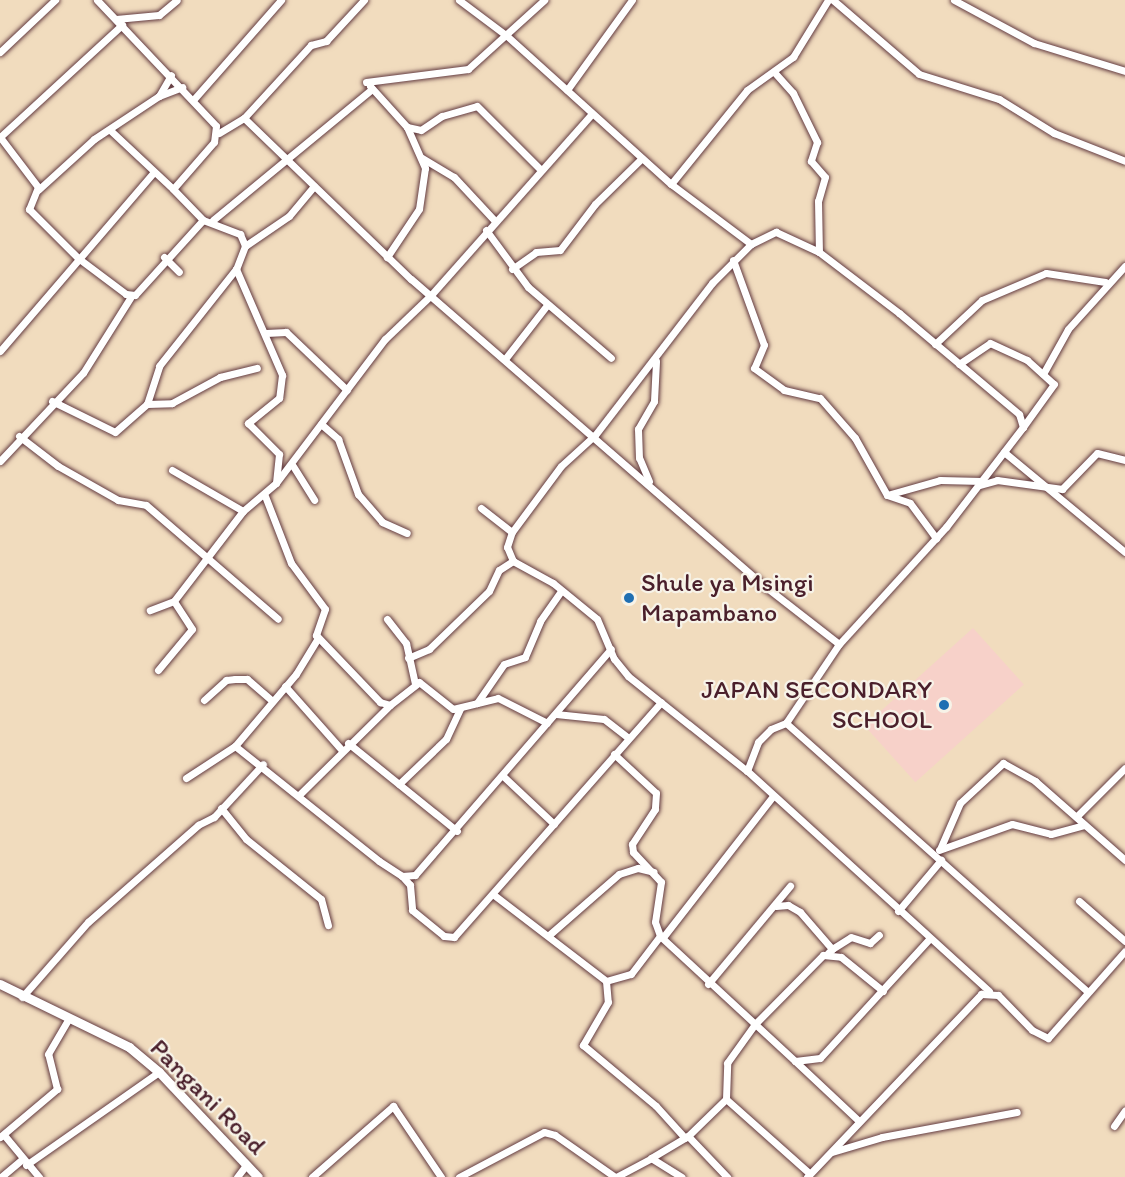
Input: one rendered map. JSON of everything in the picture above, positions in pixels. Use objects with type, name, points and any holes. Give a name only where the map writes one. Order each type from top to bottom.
[{"type":"main road","name":"Pangani Road","points":[[0,984],[22,997],[119,1040],[159,1072],[258,1177]]},
{"type":"street","points":[[0,52],[55,0]]},
{"type":"street","points":[[97,0],[194,99],[219,133]]},
{"type":"street","points":[[116,19],[159,15],[177,0]]},
{"type":"street","points":[[194,99],[281,0]]},
{"type":"street","points":[[173,189],[219,133],[244,118],[311,45],[326,41],[364,0]]},
{"type":"street","points":[[459,0],[509,38],[591,115],[670,184],[751,244]]},
{"type":"street","points":[[387,257],[419,208],[425,190],[422,158],[407,127],[366,82],[468,69],[509,38],[544,0]]},
{"type":"street","points":[[567,90],[632,0]]},
{"type":"street","points":[[670,184],[747,90],[775,73],[793,57],[828,0]]},
{"type":"street","points":[[833,0],[919,74],[999,99],[1054,133],[1125,161]]},
{"type":"street","points":[[954,0],[1034,43],[1125,71]]},
{"type":"street","points":[[38,190],[0,137],[122,25]]},
{"type":"street","points":[[775,73],[793,93],[817,142],[812,162],[825,177],[818,201],[819,252]]},
{"type":"street","points":[[159,96],[171,75]]},
{"type":"street","points":[[132,295],[78,258],[29,209],[38,190],[110,130],[159,96],[182,87]]},
{"type":"street","points":[[213,220],[286,157],[372,89]]},
{"type":"street","points":[[407,127],[421,130],[442,116],[477,106],[539,168]]},
{"type":"street","points":[[150,610],[174,601],[211,558],[243,511],[265,496],[293,466],[321,424],[385,339],[431,295],[539,168],[591,115]]},
{"type":"street","points":[[244,118],[387,257],[650,482],[767,588],[839,644]]},
{"type":"street","points":[[110,130],[203,220]]},
{"type":"street","points":[[422,158],[454,177],[494,220]]},
{"type":"street","points":[[512,269],[536,252],[560,250],[595,204],[641,159]]},
{"type":"street","points":[[0,351],[154,172]]},
{"type":"street","points":[[52,401],[115,432],[147,404],[159,366],[236,270],[245,246],[289,216],[314,186]]},
{"type":"street","points":[[0,461],[19,436],[52,401],[83,373],[132,295],[164,257],[203,220],[213,220],[237,231],[245,246]]},
{"type":"street","points":[[486,230],[512,269],[547,305],[611,358]]},
{"type":"street","points":[[1023,427],[1019,414],[935,344],[819,252],[782,232],[751,244],[733,260],[595,435],[561,466],[512,532],[507,547],[513,561],[561,591],[597,619],[611,649],[628,676],[747,771],[928,940],[1042,1038],[1053,1034],[1125,951]]},
{"type":"street","points":[[164,257],[179,272]]},
{"type":"street","points":[[733,260],[764,345],[754,368],[784,390],[820,398],[855,438],[887,495],[910,503],[936,538]]},
{"type":"street","points":[[1043,374],[1068,329],[1094,304],[1105,282],[1125,266]]},
{"type":"street","points":[[236,270],[266,333],[282,385],[275,404],[258,411],[248,423],[279,454],[276,483]]},
{"type":"street","points":[[935,344],[982,300],[1046,273],[1105,282]]},
{"type":"street","points":[[505,359],[547,305]]},
{"type":"street","points":[[266,333],[286,332],[347,390]]},
{"type":"street","points":[[747,771],[758,742],[786,723],[839,644],[936,538],[1055,388],[1043,374],[990,343],[959,364]]},
{"type":"street","points":[[650,482],[638,436],[654,401],[657,355]]},
{"type":"street","points":[[147,404],[172,403],[220,377],[257,368]]},
{"type":"street","points":[[321,424],[338,439],[358,494],[382,522],[407,533]]},
{"type":"street","points":[[19,436],[58,466],[118,500],[146,505],[211,558],[278,619]]},
{"type":"street","points":[[1004,452],[1125,552]]},
{"type":"street","points":[[887,495],[940,480],[980,483],[997,480],[1050,490],[1062,489],[1097,453],[1125,459]]},
{"type":"street","points":[[293,466],[314,500]]},
{"type":"street","points":[[172,470],[243,511]]},
{"type":"street","points":[[186,778],[235,746],[270,699],[285,686],[318,638],[325,609],[291,563],[265,496]]},
{"type":"street","points":[[482,508],[512,532]]},
{"type":"street","points":[[408,658],[429,649],[489,591],[499,570],[513,561]]},
{"type":"street","points":[[477,703],[504,664],[525,657],[540,621],[561,591]]},
{"type":"street","points":[[158,670],[192,629],[174,601]]},
{"type":"street","points":[[387,619],[406,643],[415,684]]},
{"type":"street","points":[[318,638],[380,702],[390,705]]},
{"type":"street","points":[[402,876],[429,866],[611,649]]},
{"type":"street","points":[[204,700],[225,680],[235,679],[247,679],[270,699]]},
{"type":"street","points":[[300,794],[341,749],[415,684],[425,685],[440,701],[460,709],[498,698],[547,723]]},
{"type":"street","points":[[285,686],[341,749]]},
{"type":"street","points":[[235,746],[263,764],[402,876],[410,885],[412,910],[444,936],[464,929],[627,736],[661,702]]},
{"type":"street","points":[[399,784],[426,752],[446,739],[460,709]]},
{"type":"street","points":[[556,714],[604,720],[627,736]]},
{"type":"street","points":[[786,723],[939,854],[1088,992]]},
{"type":"street","points":[[348,743],[457,831]]},
{"type":"street","points":[[614,754],[656,793],[654,809],[632,843],[633,852],[657,873],[662,886],[655,922],[662,936],[708,984],[755,1023],[859,1121]]},
{"type":"street","points":[[898,911],[939,854],[960,803],[1003,763],[1023,772],[1078,815],[1084,825],[1125,860]]},
{"type":"street","points":[[22,997],[88,922],[221,808],[263,764]]},
{"type":"street","points":[[1078,815],[1125,768]]},
{"type":"street","points":[[503,776],[554,824]]},
{"type":"street","points":[[606,981],[631,974],[773,796]]},
{"type":"street","points":[[221,808],[246,839],[321,899],[328,925]]},
{"type":"street","points":[[939,854],[1012,824],[1051,834],[1084,825]]},
{"type":"street","points":[[549,934],[619,874],[638,868],[657,873]]},
{"type":"street","points":[[708,984],[776,906],[790,886]]},
{"type":"street","points":[[494,895],[549,934],[606,981],[608,1002],[583,1045],[728,1177]]},
{"type":"street","points":[[1079,901],[1125,941]]},
{"type":"street","points":[[776,906],[788,905],[800,912],[830,951],[883,991]]},
{"type":"street","points":[[459,1177],[544,1132],[555,1134],[616,1177],[651,1158],[686,1137],[726,1099],[727,1063],[755,1023],[830,951],[851,937],[870,943],[879,935]]},
{"type":"street","points":[[795,1061],[820,1058],[928,940]]},
{"type":"street","points":[[726,1099],[735,1102],[808,1176],[859,1121],[989,991]]},
{"type":"street","points":[[39,1177],[2,1136],[57,1089],[48,1054],[69,1018]]},
{"type":"street","points":[[1,1177],[159,1072]]},
{"type":"street","points":[[312,1177],[393,1106],[441,1177]]},
{"type":"street","points":[[1114,1126],[1125,1110]]},
{"type":"street","points":[[827,1155],[882,1137],[1017,1112]]},
{"type":"street","points":[[651,1158],[678,1176]]},
{"type":"street","points":[[237,1177],[246,1165]]},
{"type":"shaded area","name":"JAPAN SECONDARY SCHOOL","points":[[973,628],[1024,684],[915,782],[865,726]]},
{"type":"place","name":"Shule ya Msingi Mapambano","points":[[629,598]]},
{"type":"place","name":"JAPAN SECONDARY SCHOOL","points":[[944,705]]}]
